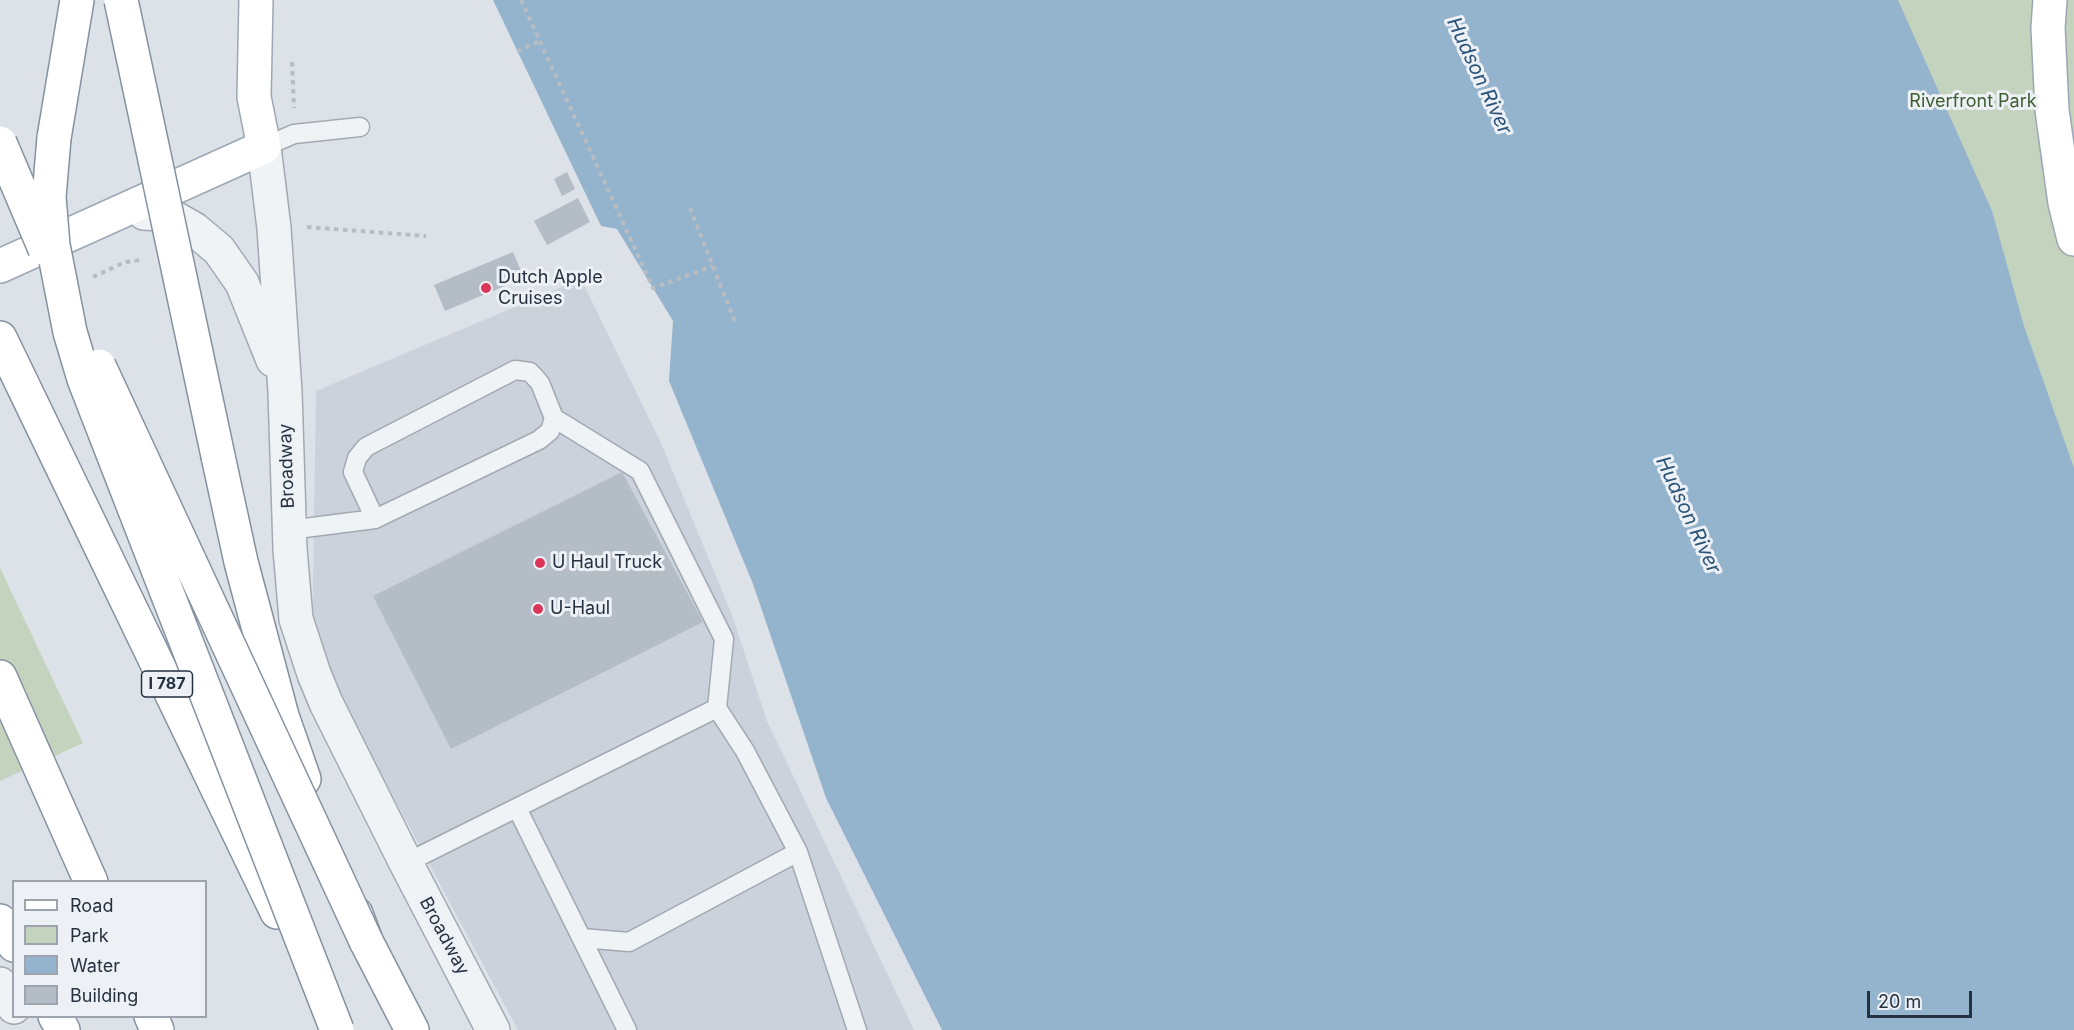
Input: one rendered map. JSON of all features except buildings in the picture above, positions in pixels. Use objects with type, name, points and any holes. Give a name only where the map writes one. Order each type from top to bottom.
[{"type":"main road","points":[[77,0],[54,138],[49,197],[53,245],[70,332],[104,437],[336,1030]]},
{"type":"main road","points":[[121,0],[241,562],[282,716],[366,941]]},
{"type":"main road","points":[[0,267],[264,147],[254,97],[256,0]]},
{"type":"main road","points":[[2050,0],[2048,28],[2052,110],[2066,203],[2074,238]]},
{"type":"main road","points":[[0,142],[32,222],[366,941],[412,1030]]},
{"type":"main road","name":"I 787","points":[[0,338],[336,1030]]},
{"type":"main road","points":[[0,677],[90,880]]},
{"type":"main road","points":[[0,921],[12,942]]},
{"type":"street","name":"Broadway","points":[[264,147],[274,228],[285,392],[292,587],[296,619],[326,703],[493,1030]]},
{"type":"street","points":[[101,220],[141,213],[173,217],[194,228],[219,250],[242,283],[266,338],[285,392]]},
{"type":"street","points":[[0,984],[12,1004]]},
{"type":"lane","points":[[264,147],[294,134],[360,127]]},
{"type":"lane","points":[[375,519],[354,472],[357,458],[366,447],[516,370],[530,372],[540,383],[554,418],[640,471],[724,639],[717,708],[745,751],[798,852],[857,1030]]},
{"type":"lane","points":[[289,530],[375,519],[539,440],[550,431],[554,418]]},
{"type":"lane","points":[[406,863],[717,708]]},
{"type":"lane","points":[[517,808],[627,1030]]},
{"type":"lane","points":[[582,938],[629,942],[798,852]]},
{"type":"path","points":[[521,0],[653,288],[713,266]]},
{"type":"path","points":[[518,51],[540,41]]},
{"type":"path","points":[[690,208],[735,322]]},
{"type":"path","points":[[298,226],[426,236]]},
{"type":"shaded area","points":[[581,279],[661,443],[732,615],[767,721],[914,1030],[518,1030],[312,645],[316,391]]},
{"type":"green space","name":"Riverfront Park","points":[[1836,0],[2074,0],[2074,470]]},
{"type":"green space","points":[[0,568],[83,743],[0,781]]},
{"type":"water","name":"Hudson River","points":[[493,0],[1898,0],[1992,211],[2024,326],[2074,468],[2074,1030],[942,1030],[826,798],[753,584],[669,381],[673,321],[617,229],[601,226]]},
{"type":"place","name":"Dutch Apple Cruises","points":[[486,288]]},
{"type":"place","name":"U Haul Truck","points":[[540,563]]},
{"type":"place","name":"U-Haul","points":[[538,609]]}]
